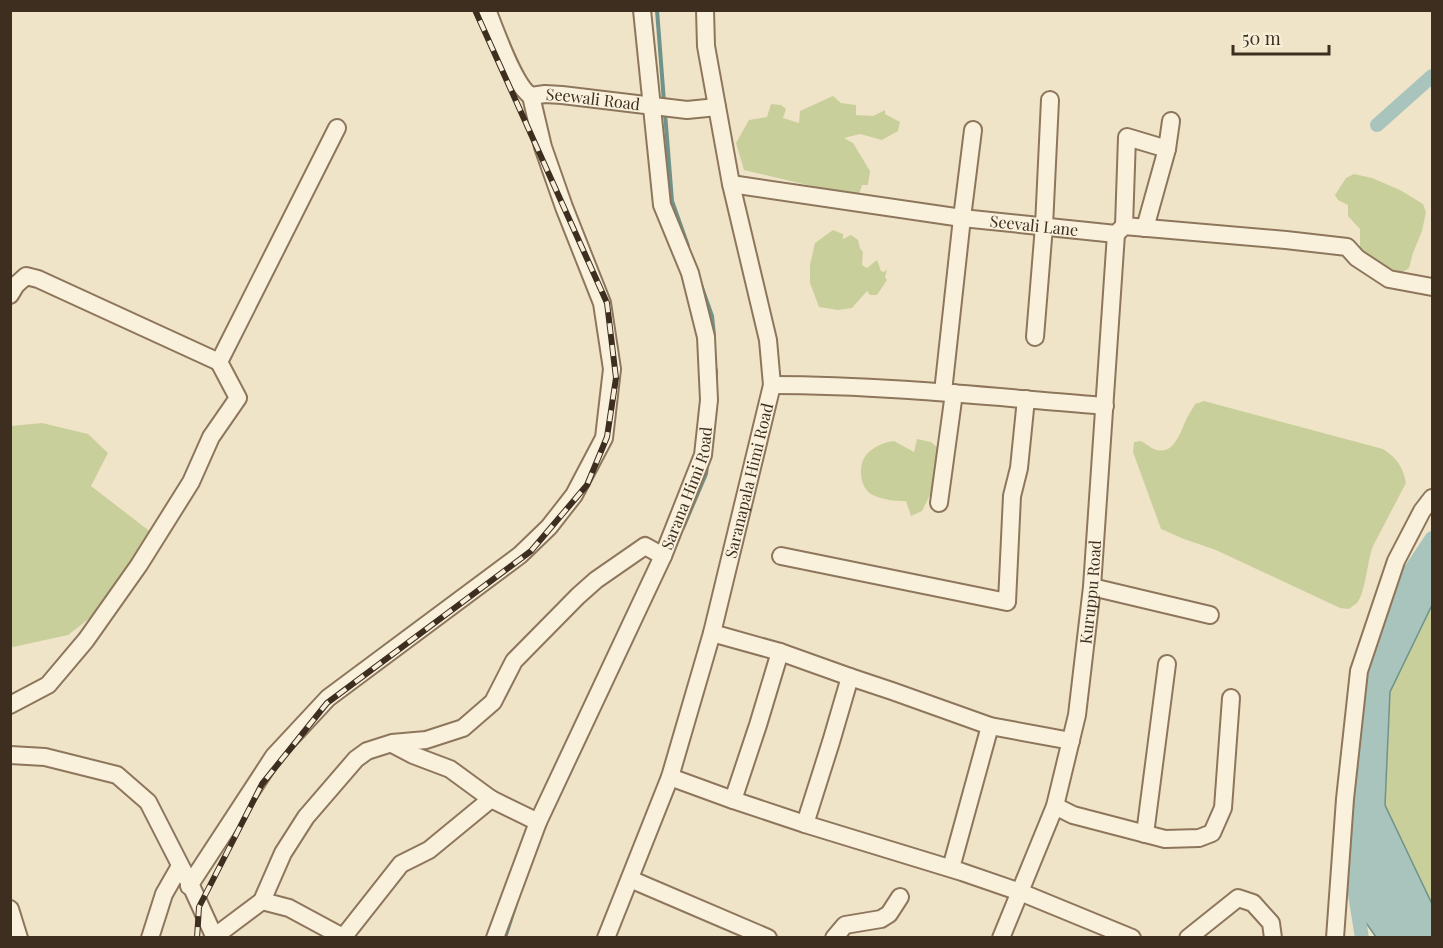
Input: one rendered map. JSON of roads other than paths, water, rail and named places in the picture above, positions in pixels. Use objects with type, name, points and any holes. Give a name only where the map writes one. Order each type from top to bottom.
[{"type":"street","name":"Seewali Road","points":[[488,10],[516,79],[531,96],[562,95],[687,110],[717,107]]},
{"type":"street","name":"Sarana Himi Road","points":[[495,938],[538,822],[663,556],[703,455],[709,400],[706,337],[690,273],[662,205],[659,107],[642,10]]},
{"type":"street","name":"Saranapala Himi Road","points":[[606,938],[670,777],[712,633],[772,385],[768,340],[731,184],[706,46],[705,10]]},
{"type":"street","points":[[189,886],[274,756],[328,698],[520,555],[549,527],[574,495],[604,438],[612,369],[602,303],[543,147],[531,96]]},
{"type":"street","points":[[1035,337],[1044,226],[1050,100]]},
{"type":"street","points":[[1145,228],[1167,148],[1171,121]]},
{"type":"street","points":[[219,362],[337,128]]},
{"type":"street","points":[[939,503],[962,218],[973,130]]},
{"type":"street","name":"Kuruppu Road","points":[[1001,938],[1055,806],[1077,715],[1092,587],[1127,137],[1167,148]]},
{"type":"street","name":"Seevali Lane","points":[[731,184],[962,218],[1044,226],[1120,230],[1145,228],[1336,245],[1347,247],[1357,258],[1389,279],[1432,287]]},
{"type":"street","points":[[10,295],[16,285],[26,276],[38,279],[219,362],[238,398],[211,437],[191,482],[139,565],[86,640],[48,685],[10,705]]},
{"type":"street","points":[[772,385],[948,393],[1105,406]]},
{"type":"street","points":[[781,556],[1008,602],[1012,496],[1019,468],[1026,399]]},
{"type":"street","points":[[1335,938],[1345,799],[1359,671],[1396,561],[1422,511],[1432,498]]},
{"type":"street","points":[[10,754],[45,757],[117,775],[148,802],[214,937],[262,901],[283,853],[306,817],[356,759],[367,751],[392,743],[426,740],[463,728],[493,702],[514,661],[596,580],[645,546],[663,556]]},
{"type":"street","points":[[1092,587],[1210,615]]},
{"type":"street","points":[[712,633],[780,652],[990,726],[1071,741]]},
{"type":"street","points":[[733,800],[780,652]]},
{"type":"street","points":[[1145,834],[1167,664]]},
{"type":"street","points":[[805,824],[850,677]]},
{"type":"street","points":[[1055,806],[1073,815],[1165,840],[1199,838],[1212,833],[1223,808],[1231,698]]},
{"type":"street","points":[[951,868],[990,726]]},
{"type":"street","points":[[392,743],[413,755],[450,769],[491,799],[538,822]]},
{"type":"street","points":[[670,777],[805,824],[951,868],[1020,892],[1128,937]]},
{"type":"street","points":[[262,901],[289,908],[341,936],[345,935],[401,864],[429,850],[491,799]]},
{"type":"street","points":[[150,938],[164,894],[180,866]]},
{"type":"street","points":[[630,879],[768,938]]},
{"type":"street","points":[[834,938],[845,925],[881,919],[889,914],[900,897]]},
{"type":"street","points":[[1188,938],[1238,898],[1253,903],[1271,923],[1273,938]]},
{"type":"street","points":[[10,909],[19,938]]},
{"type":"water","points":[[1432,538],[1432,605],[1390,692],[1385,805],[1432,904],[1432,937],[1376,937],[1359,913],[1353,882],[1355,835],[1368,723],[1378,657],[1400,587]]},
{"type":"waterway","points":[[657,10],[664,102]]},
{"type":"waterway","points":[[1377,125],[1432,76]]},
{"type":"waterway","points":[[665,113],[672,201],[688,246]]},
{"type":"waterway","points":[[700,282],[712,316],[714,335]]},
{"type":"waterway","points":[[716,370],[716,386]]},
{"type":"waterway","points":[[683,528],[706,474],[707,465]]},
{"type":"waterway","points":[[1362,938],[1353,882],[1355,835],[1378,657],[1400,586],[1432,538]]},
{"type":"waterway","points":[[505,938],[516,904]]},
{"type":"railway","points":[[197,938],[199,907],[262,784],[327,703],[531,551],[587,485],[607,437],[616,378],[607,303],[475,10]]}]
